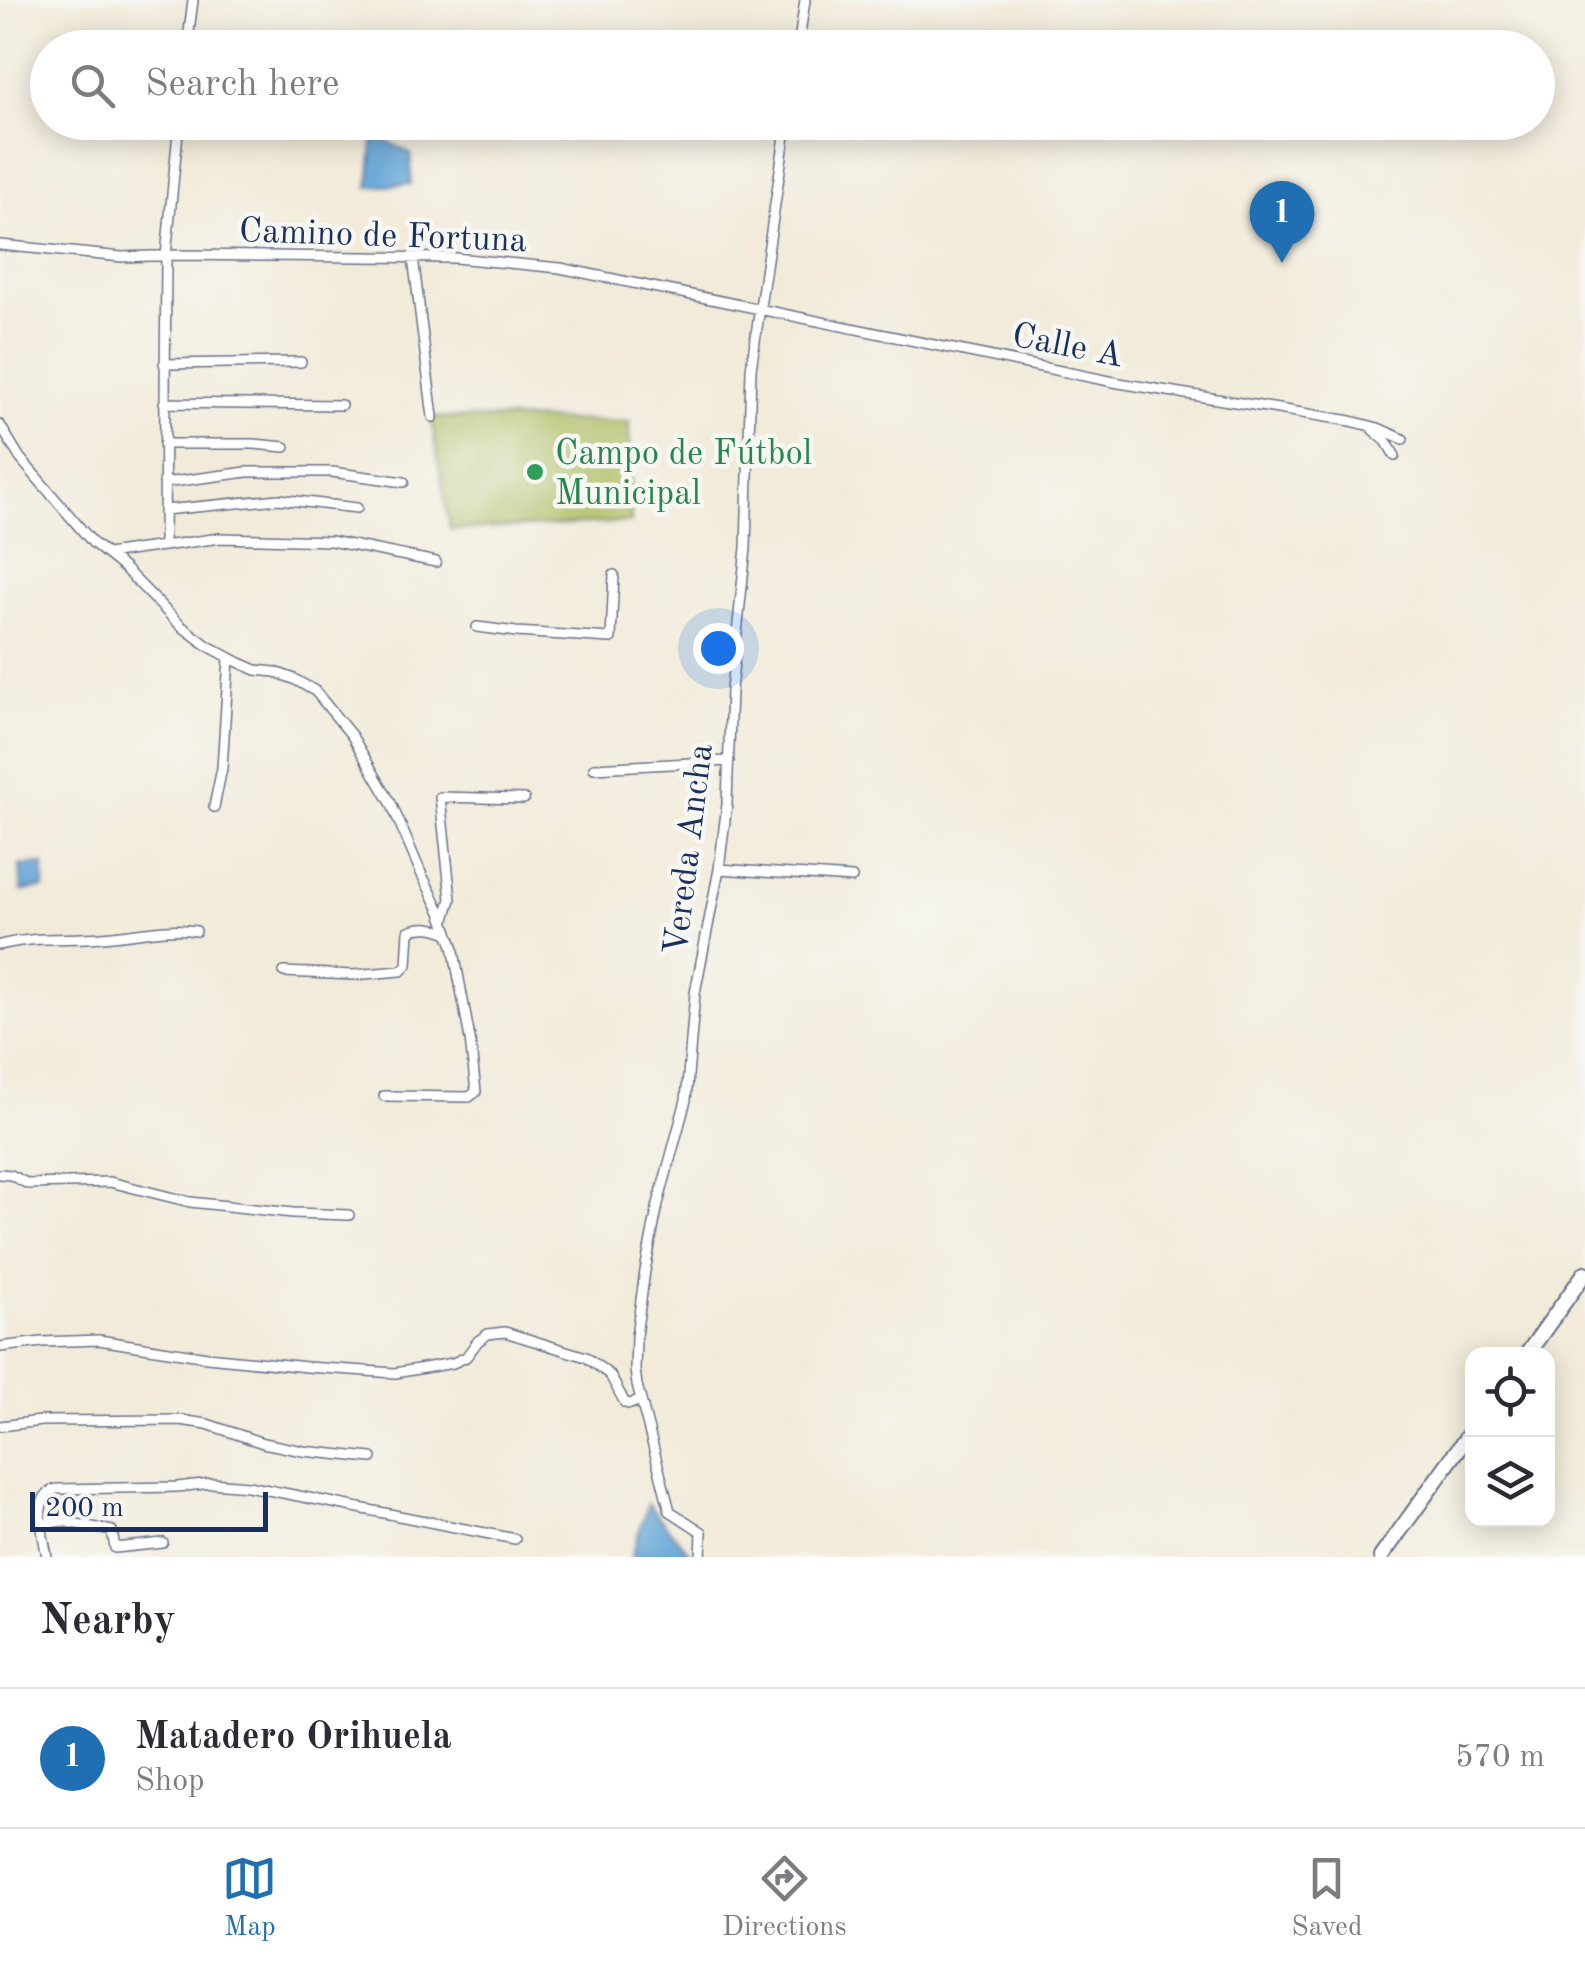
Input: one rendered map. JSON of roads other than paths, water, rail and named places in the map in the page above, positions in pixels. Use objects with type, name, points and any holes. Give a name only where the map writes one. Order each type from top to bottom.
[{"type":"highway","points":[[1532,1347],[1585,1273]]},
{"type":"highway","points":[[1381,1557],[1467,1437]]},
{"type":"street","points":[[190,30],[193,0]]},
{"type":"street","points":[[801,30],[805,0]]},
{"type":"street","points":[[164,545],[166,256],[177,140]]},
{"type":"street","name":"Vereda Ancha","points":[[700,1557],[702,1532],[670,1511],[641,1400],[635,1356],[658,1204],[686,1100],[695,992],[726,804],[731,690],[746,548],[751,369],[784,140]]},
{"type":"street","name":"Camino de Fortuna","points":[[0,245],[122,256],[455,258],[560,268],[760,310]]},
{"type":"street","points":[[413,257],[433,417]]},
{"type":"street","name":"Calle A","points":[[760,310],[1119,383],[1367,426],[1403,439]]},
{"type":"street","points":[[164,364],[301,362]]},
{"type":"street","points":[[164,403],[341,404]]},
{"type":"street","points":[[0,425],[42,486],[93,543],[124,568],[180,625],[229,658],[256,670],[294,679],[315,692],[352,736],[391,802],[453,946],[476,1092],[469,1096],[384,1096]]},
{"type":"street","points":[[1367,426],[1386,441],[1394,456]]},
{"type":"street","points":[[164,444],[285,447]]},
{"type":"street","points":[[164,483],[247,472],[332,472],[404,482]]},
{"type":"street","points":[[164,510],[278,500],[357,508]]},
{"type":"street","points":[[107,554],[220,538],[330,540],[436,562]]},
{"type":"street","points":[[477,628],[611,638],[614,575]]},
{"type":"street","points":[[214,807],[222,768],[229,658]]},
{"type":"street","points":[[594,768],[728,761]]},
{"type":"street","points":[[444,922],[451,899],[440,797],[524,798]]},
{"type":"street","points":[[718,869],[852,878]]},
{"type":"street","points":[[284,972],[401,972],[407,964],[409,931],[432,928],[448,933]]},
{"type":"street","points":[[0,946],[19,941],[196,930]]},
{"type":"street","points":[[0,1174],[28,1184],[110,1182],[190,1202],[293,1213],[350,1214]]},
{"type":"street","points":[[0,1348],[99,1340],[207,1357],[395,1373],[461,1360],[482,1338],[505,1332],[586,1358],[610,1376],[626,1403],[641,1400]]},
{"type":"street","points":[[0,1426],[41,1421],[180,1420],[303,1451],[372,1458]]},
{"type":"street","points":[[46,1557],[42,1499],[48,1491],[57,1489],[248,1486],[515,1539]]},
{"type":"street","points":[[42,1524],[62,1521],[112,1531],[115,1548],[162,1543]]},
{"type":"water","points":[[373,140],[385,140],[411,154],[411,184],[369,187]]},
{"type":"water","points":[[44,864],[44,888],[22,891],[20,866]]},
{"type":"water","points":[[648,1504],[691,1555],[691,1557],[631,1557]]},
{"type":"place","name":"Matadero Orihuela","points":[[1282,263]]},
{"type":"place","name":"Campo de Fútbol Municipal","points":[[535,472]]}]
